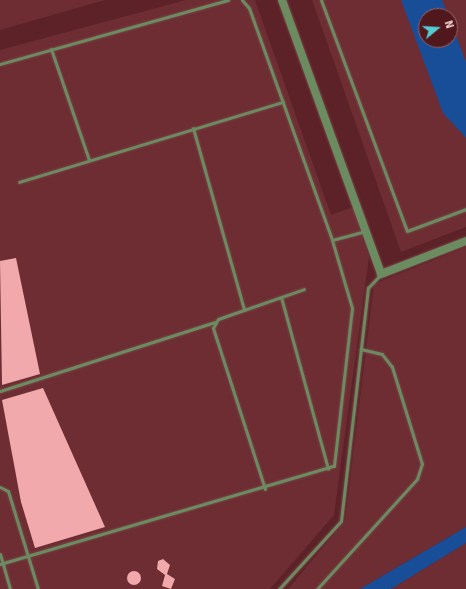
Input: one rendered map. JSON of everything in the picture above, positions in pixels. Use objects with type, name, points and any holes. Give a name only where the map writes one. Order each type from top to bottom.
[{"type":"street","points":[[282,0],[364,231],[381,274],[466,241]]},
{"type":"lane","points":[[0,64],[228,0]]},
{"type":"lane","points":[[1,563],[265,489],[328,469],[336,461],[352,308],[332,240],[283,102],[249,8],[242,0]]},
{"type":"lane","points":[[321,0],[407,231],[466,209]]},
{"type":"lane","points":[[51,49],[89,160]]},
{"type":"lane","points":[[20,182],[193,128],[283,102]]},
{"type":"lane","points":[[193,128],[244,310]]},
{"type":"lane","points":[[332,240],[364,231]]},
{"type":"lane","points":[[279,589],[341,521],[368,288],[381,274]]},
{"type":"lane","points":[[0,391],[215,322],[304,289]]},
{"type":"lane","points":[[281,297],[328,469]]},
{"type":"lane","points":[[215,322],[213,328],[265,489]]},
{"type":"lane","points":[[317,589],[417,479],[422,464],[392,367],[382,354],[361,349]]},
{"type":"lane","points":[[0,487],[8,491],[38,589]]},
{"type":"lane","points":[[0,554],[1,563],[10,589]]},
{"type":"shaded area","points":[[0,0],[105,0],[0,30]]},
{"type":"shaded area","points":[[186,0],[255,0],[331,215],[353,207],[369,257],[334,515],[270,589],[0,589],[0,50]]},
{"type":"shaded area","points":[[312,0],[466,0],[466,227],[401,252]]},
{"type":"shaded area","points":[[466,247],[466,527],[360,589],[288,589],[345,521],[374,284]]},
{"type":"shaded area","points":[[466,543],[466,589],[391,589]]},
{"type":"water","points":[[401,0],[442,0],[445,8],[418,8],[418,46]]},
{"type":"water","points":[[458,41],[466,62],[466,138],[443,113],[419,48],[458,48]]},
{"type":"water","points":[[466,527],[466,543],[391,589],[360,589]]},
{"type":"building","points":[[16,258],[40,374],[2,385],[0,261]]},
{"type":"building","points":[[43,388],[105,527],[35,548],[21,502],[2,400]]},
{"type":"building","points":[[163,559],[170,565],[167,574],[175,579],[171,589],[162,586],[165,575],[157,569],[158,561]]},
{"type":"building","points":[[131,571],[137,571],[141,575],[141,581],[137,585],[131,585],[127,581],[127,575]]}]
